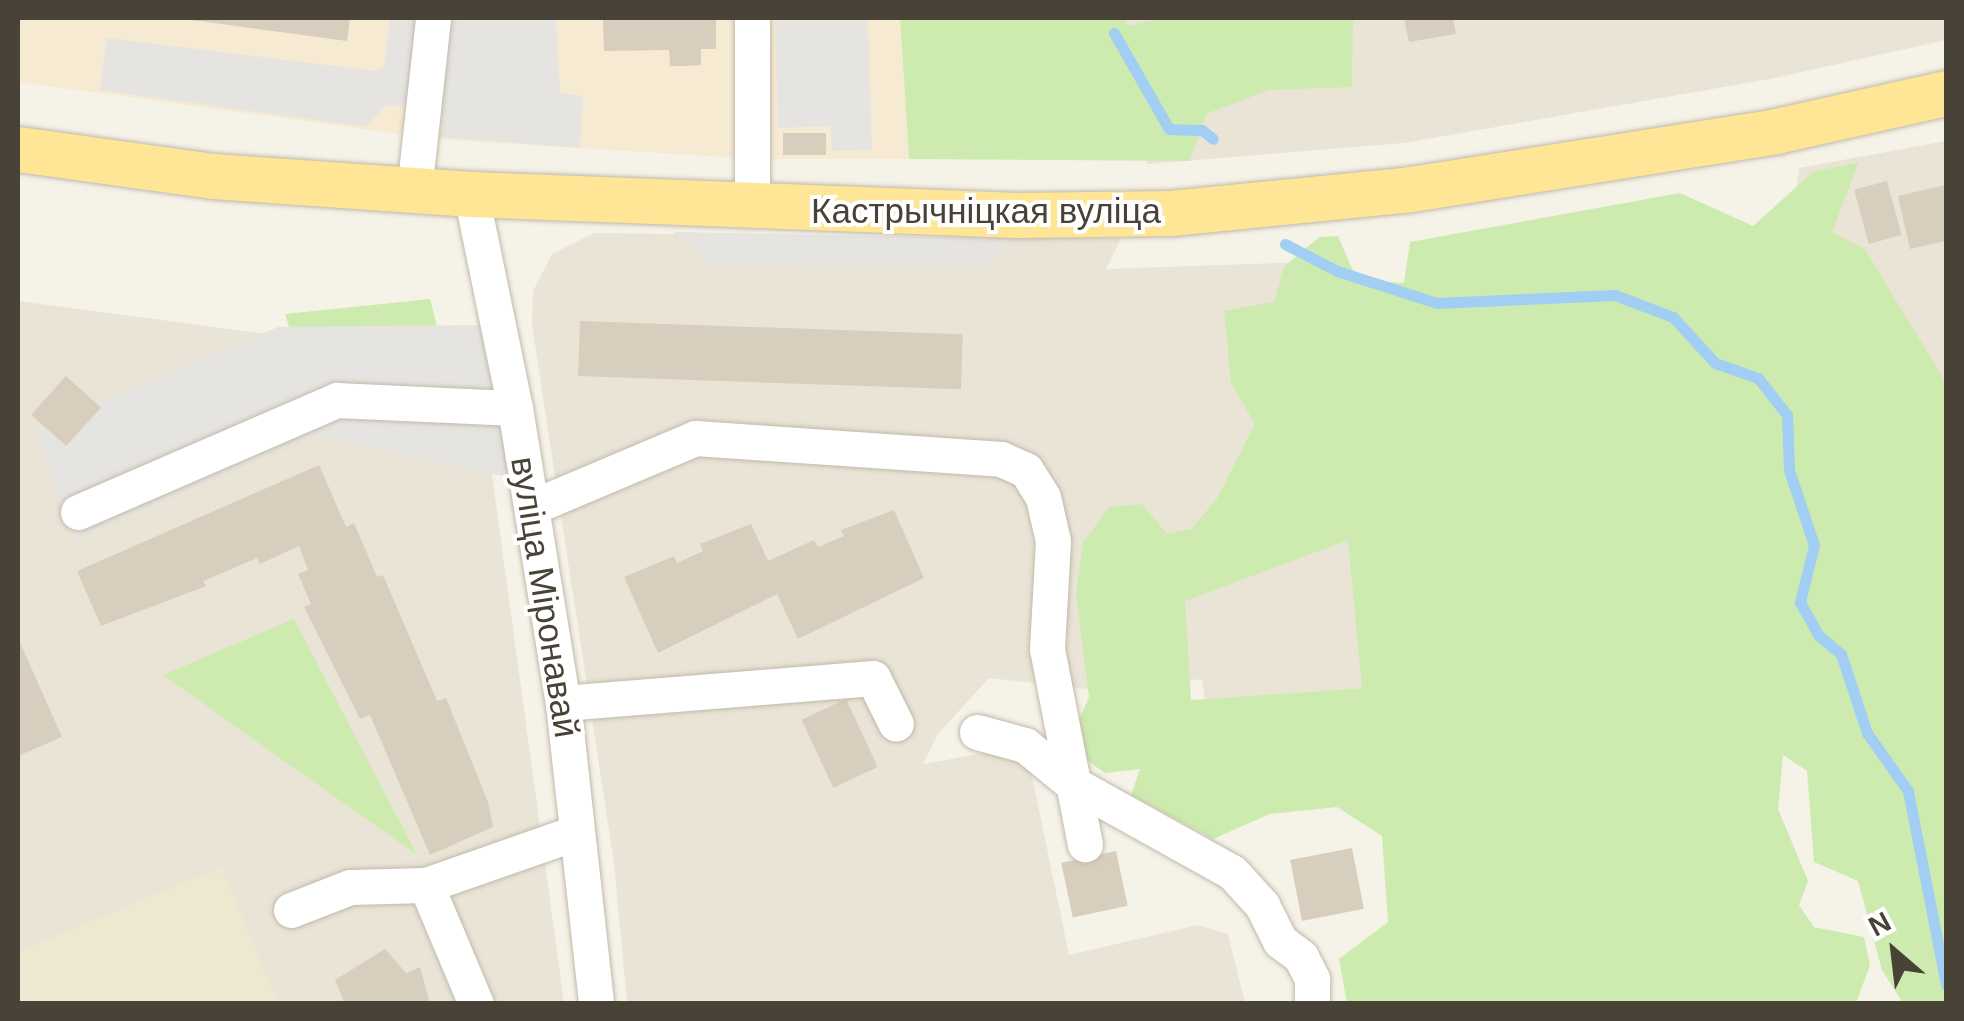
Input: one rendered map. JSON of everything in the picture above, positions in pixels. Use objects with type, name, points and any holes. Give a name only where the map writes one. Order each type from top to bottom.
[{"type":"main road","name":"Кастрычніцкая вуліца","points":[[18,150],[214,176],[414,191],[752,208],[1171,213],[1411,189],[1776,131],[1946,93]]},
{"type":"street","points":[[414,191],[433,18]]},
{"type":"street","points":[[752,18],[752,208]]},
{"type":"street","name":"вуліца Міронавай","points":[[471,194],[515,408],[564,703],[596,1004]]},
{"type":"street","points":[[78,512],[337,400],[515,408]]},
{"type":"street","points":[[532,507],[695,438],[1002,459],[1026,470],[1043,497],[1053,541],[1047,649],[1070,782],[1086,844]]},
{"type":"street","points":[[564,703],[874,678],[896,724]]},
{"type":"street","points":[[977,732],[1026,745],[1070,782],[1232,872],[1262,905],[1280,941],[1301,957],[1312,978],[1312,1004]]},
{"type":"street","points":[[290,910],[350,887],[426,885],[577,832]]},
{"type":"street","points":[[426,885],[476,1004]]},
{"type":"shaded area","points":[[18,18],[900,18],[909,159],[755,159],[436,139],[18,82]]},
{"type":"shaded area","points":[[390,18],[556,18],[560,93],[583,96],[580,148],[440,137],[442,110],[386,105],[366,127],[100,90],[107,38],[376,71],[384,67]]},
{"type":"shaded area","points":[[775,18],[868,18],[872,150],[832,151],[830,126],[778,128]]},
{"type":"shaded area","points":[[1081,18],[1946,18],[1946,40],[1775,78],[1404,143],[1148,164]]},
{"type":"shaded area","points":[[1946,141],[1946,611],[1789,263],[1799,168]]},
{"type":"shaded area","points":[[673,232],[1018,239],[981,269],[711,266]]},
{"type":"shaded area","points":[[594,233],[1121,239],[1106,269],[1334,261],[1363,688],[1205,699],[1202,679],[1097,690],[989,678],[938,734],[923,764],[986,753],[1030,766],[1069,955],[1198,925],[1228,934],[1245,1003],[627,1003],[614,863],[532,325],[533,291],[552,254]]},
{"type":"shaded area","points":[[18,301],[465,360],[484,416],[564,1003],[18,1004]]},
{"type":"shaded area","points":[[490,325],[517,479],[313,435],[75,540],[35,429],[278,327]]},
{"type":"shaded area","points":[[221,867],[278,1003],[18,1003],[18,952]]},
{"type":"green space","points":[[900,18],[1123,18],[1127,26],[1165,18],[1353,18],[1352,87],[1269,90],[1206,114],[1190,161],[909,159]]},
{"type":"green space","points":[[1859,162],[1832,232],[1865,249],[1946,383],[1946,1003],[1903,1003],[1882,970],[1858,881],[1814,862],[1807,771],[1783,755],[1778,809],[1808,881],[1799,905],[1814,927],[1864,937],[1870,965],[1856,1003],[1347,1004],[1339,959],[1388,922],[1382,836],[1337,807],[1270,814],[1213,839],[1131,795],[1140,769],[1105,773],[1081,756],[1078,722],[1089,697],[1076,594],[1083,543],[1109,507],[1142,504],[1167,534],[1191,529],[1216,500],[1255,424],[1231,383],[1224,311],[1274,302],[1284,267],[1319,237],[1338,236],[1357,280],[1404,283],[1410,242],[1680,193],[1753,226],[1813,172]],"holes":[[[1348,540],[1362,688],[1191,700],[1185,601]]]},
{"type":"green space","points":[[430,299],[454,394],[307,384],[285,314]]},
{"type":"green space","points":[[294,619],[417,855],[163,675]]},
{"type":"building","points":[[177,18],[350,18],[347,41]]},
{"type":"building","points":[[603,18],[716,18],[716,49],[701,49],[701,65],[684,66],[670,66],[669,50],[604,51]]},
{"type":"building","points":[[1404,18],[1453,18],[1456,34],[1409,42]]},
{"type":"building","points":[[783,133],[826,133],[826,155],[783,155]]},
{"type":"building","points":[[1887,181],[1901,235],[1869,244],[1854,190]]},
{"type":"building","points":[[1946,185],[1946,241],[1910,249],[1898,196]]},
{"type":"building","points":[[580,321],[963,334],[961,389],[578,376]]},
{"type":"building","points":[[66,376],[101,407],[66,446],[31,415]]},
{"type":"building","points":[[319,465],[346,527],[354,523],[377,577],[383,575],[437,701],[446,698],[488,802],[493,827],[430,855],[370,715],[360,719],[304,607],[311,604],[298,574],[308,570],[299,546],[260,564],[257,558],[203,581],[206,586],[101,626],[77,571]]},
{"type":"building","points":[[894,510],[924,578],[798,639],[777,594],[658,653],[624,577],[674,556],[677,563],[703,551],[700,544],[751,524],[768,561],[814,540],[818,547],[844,536],[841,530]]},
{"type":"building","points":[[18,638],[62,737],[18,756]]},
{"type":"building","points":[[846,699],[878,767],[833,788],[802,720]]},
{"type":"building","points":[[1352,848],[1364,909],[1302,921],[1290,860]]},
{"type":"building","points":[[1116,851],[1128,906],[1073,917],[1061,863]]},
{"type":"building","points":[[385,949],[406,973],[420,967],[430,1004],[345,1004],[335,980]]},
{"type":"waterway","points":[[1114,33],[1169,129],[1202,130],[1213,139]]},
{"type":"waterway","points":[[1285,244],[1337,271],[1437,303],[1615,295],[1673,317],[1715,363],[1758,378],[1787,415],[1789,470],[1814,545],[1800,602],[1818,635],[1841,654],[1867,733],[1908,791],[1946,985]]}]
